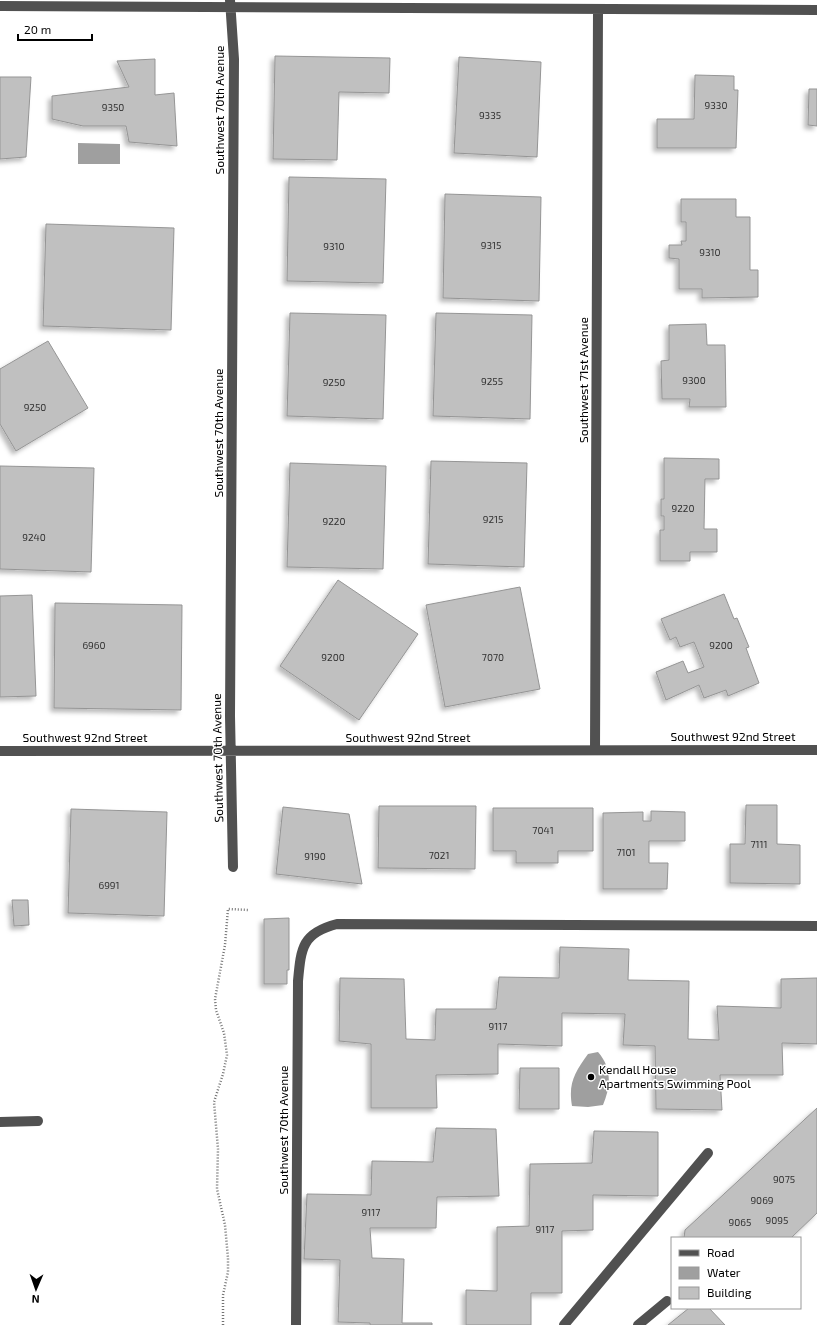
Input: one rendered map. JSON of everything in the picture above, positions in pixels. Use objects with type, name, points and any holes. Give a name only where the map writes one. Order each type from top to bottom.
[{"type":"street","points":[[0,6],[230,3],[598,10],[817,10]]},
{"type":"street","name":"Southwest 70th Avenue","points":[[230,3],[234,67],[231,752],[233,867]]},
{"type":"street","name":"Southwest 71st Avenue","points":[[595,750],[598,10]]},
{"type":"street","name":"Southwest 92nd Street","points":[[0,751],[231,752],[817,750]]},
{"type":"street","name":"Southwest 70th Avenue","points":[[296,1325],[298,981],[304,946],[310,937],[322,928],[337,924],[817,926]]},
{"type":"street","points":[[0,1122],[38,1122]]},
{"type":"street","points":[[564,1325],[708,1153]]},
{"type":"street","points":[[638,1325],[667,1301]]},
{"type":"path","points":[[223,1325],[223,1295],[228,1272],[228,1258],[225,1225],[216,1189],[218,1149],[214,1102],[225,1068],[227,1048],[224,1033],[216,1010],[215,999],[225,945],[228,909],[249,910]]},
{"type":"water","points":[[78,143],[120,144],[120,164],[78,164]]},
{"type":"water","name":"Kendall House Apartments Swimming Pool","points":[[598,1052],[606,1064],[609,1077],[608,1091],[603,1105],[588,1107],[572,1106],[571,1091],[576,1072],[588,1054]]},
{"type":"building","points":[[275,56],[390,58],[389,93],[339,92],[337,160],[273,159]]},
{"type":"building","points":[[459,57],[541,62],[537,157],[454,153]]},
{"type":"building","points":[[155,59],[155,95],[174,93],[177,146],[129,142],[126,126],[83,126],[52,119],[52,96],[129,87],[117,61]]},
{"type":"building","points":[[695,75],[734,76],[734,90],[738,90],[736,148],[657,148],[657,119],[694,119]]},
{"type":"building","points":[[0,77],[31,77],[26,157],[0,159]]},
{"type":"building","points":[[809,89],[817,89],[817,126],[808,125]]},
{"type":"building","points":[[289,177],[386,179],[383,283],[287,281]]},
{"type":"building","points":[[445,194],[541,197],[539,301],[443,298]]},
{"type":"building","points":[[681,199],[736,199],[736,217],[750,217],[750,270],[758,270],[758,297],[702,298],[702,289],[679,289],[679,259],[669,258],[669,245],[682,245],[681,241],[686,241],[686,222],[681,222]]},
{"type":"building","points":[[46,224],[174,228],[171,330],[43,326]]},
{"type":"building","points":[[290,313],[386,315],[383,419],[287,416]]},
{"type":"building","points":[[436,313],[532,315],[530,419],[433,416]]},
{"type":"building","points":[[706,324],[707,345],[725,345],[726,407],[689,407],[690,399],[662,399],[661,361],[669,360],[669,325]]},
{"type":"building","points":[[48,341],[88,408],[16,451],[0,424],[0,369]]},
{"type":"building","points":[[664,458],[719,459],[719,479],[705,479],[704,529],[717,529],[717,552],[690,552],[690,561],[660,561],[660,530],[664,530],[664,516],[661,516],[661,499],[664,499]]},
{"type":"building","points":[[431,461],[527,463],[524,567],[428,564]]},
{"type":"building","points":[[290,463],[386,466],[383,569],[287,567]]},
{"type":"building","points":[[0,466],[94,468],[91,572],[0,569]]},
{"type":"building","points":[[338,580],[418,634],[359,720],[280,666]]},
{"type":"building","points":[[520,587],[540,689],[445,707],[426,605]]},
{"type":"building","points":[[724,594],[734,619],[737,618],[749,647],[746,648],[759,683],[728,696],[726,690],[704,698],[699,685],[666,700],[656,672],[683,661],[688,673],[704,667],[694,642],[680,647],[676,637],[670,640],[661,619]]},
{"type":"building","points":[[32,595],[36,696],[0,697],[0,596]]},
{"type":"building","points":[[55,603],[182,605],[181,710],[54,708]]},
{"type":"building","points":[[746,805],[777,805],[777,844],[800,845],[800,884],[730,883],[730,844],[745,844]]},
{"type":"building","points":[[379,806],[476,806],[475,869],[378,868]]},
{"type":"building","points":[[283,807],[349,814],[362,884],[276,874]]},
{"type":"building","points":[[493,808],[593,808],[593,851],[558,851],[558,863],[516,863],[516,851],[493,851]]},
{"type":"building","points":[[71,809],[167,812],[164,916],[68,913]]},
{"type":"building","points":[[651,811],[685,812],[685,841],[649,841],[649,863],[668,863],[667,889],[603,889],[603,813],[643,812],[643,821],[651,821]]},
{"type":"building","points":[[12,900],[28,900],[29,925],[14,926]]},
{"type":"building","points":[[289,918],[289,970],[287,970],[287,984],[264,984],[264,919]]},
{"type":"building","points":[[560,947],[629,949],[628,980],[689,981],[688,1039],[719,1040],[717,1006],[781,1008],[781,979],[817,978],[817,1044],[782,1043],[783,1075],[720,1075],[722,1110],[656,1109],[655,1046],[623,1045],[625,1014],[562,1013],[562,1046],[498,1044],[498,1074],[436,1075],[437,1108],[371,1108],[371,1044],[339,1041],[340,978],[404,979],[406,1039],[435,1040],[436,1009],[496,1009],[499,977],[559,978]]},
{"type":"building","points":[[520,1068],[559,1068],[559,1109],[519,1109]]},
{"type":"building","points":[[817,1108],[817,1213],[792,1237],[684,1237],[685,1230]]},
{"type":"building","points":[[436,1128],[496,1129],[499,1196],[437,1197],[436,1228],[370,1228],[372,1258],[404,1259],[402,1323],[432,1323],[432,1325],[370,1325],[370,1323],[338,1322],[340,1260],[304,1259],[307,1194],[371,1195],[372,1161],[433,1162]]},
{"type":"building","points":[[594,1131],[658,1132],[658,1196],[593,1195],[593,1230],[562,1231],[562,1293],[531,1293],[531,1325],[466,1325],[466,1290],[497,1291],[497,1227],[529,1226],[530,1164],[592,1163]]},
{"type":"building","points":[[688,1309],[710,1309],[725,1325],[668,1325]]},
{"type":"place","name":"Kendall House Apartments Swimming Pool","points":[[591,1077]]}]
